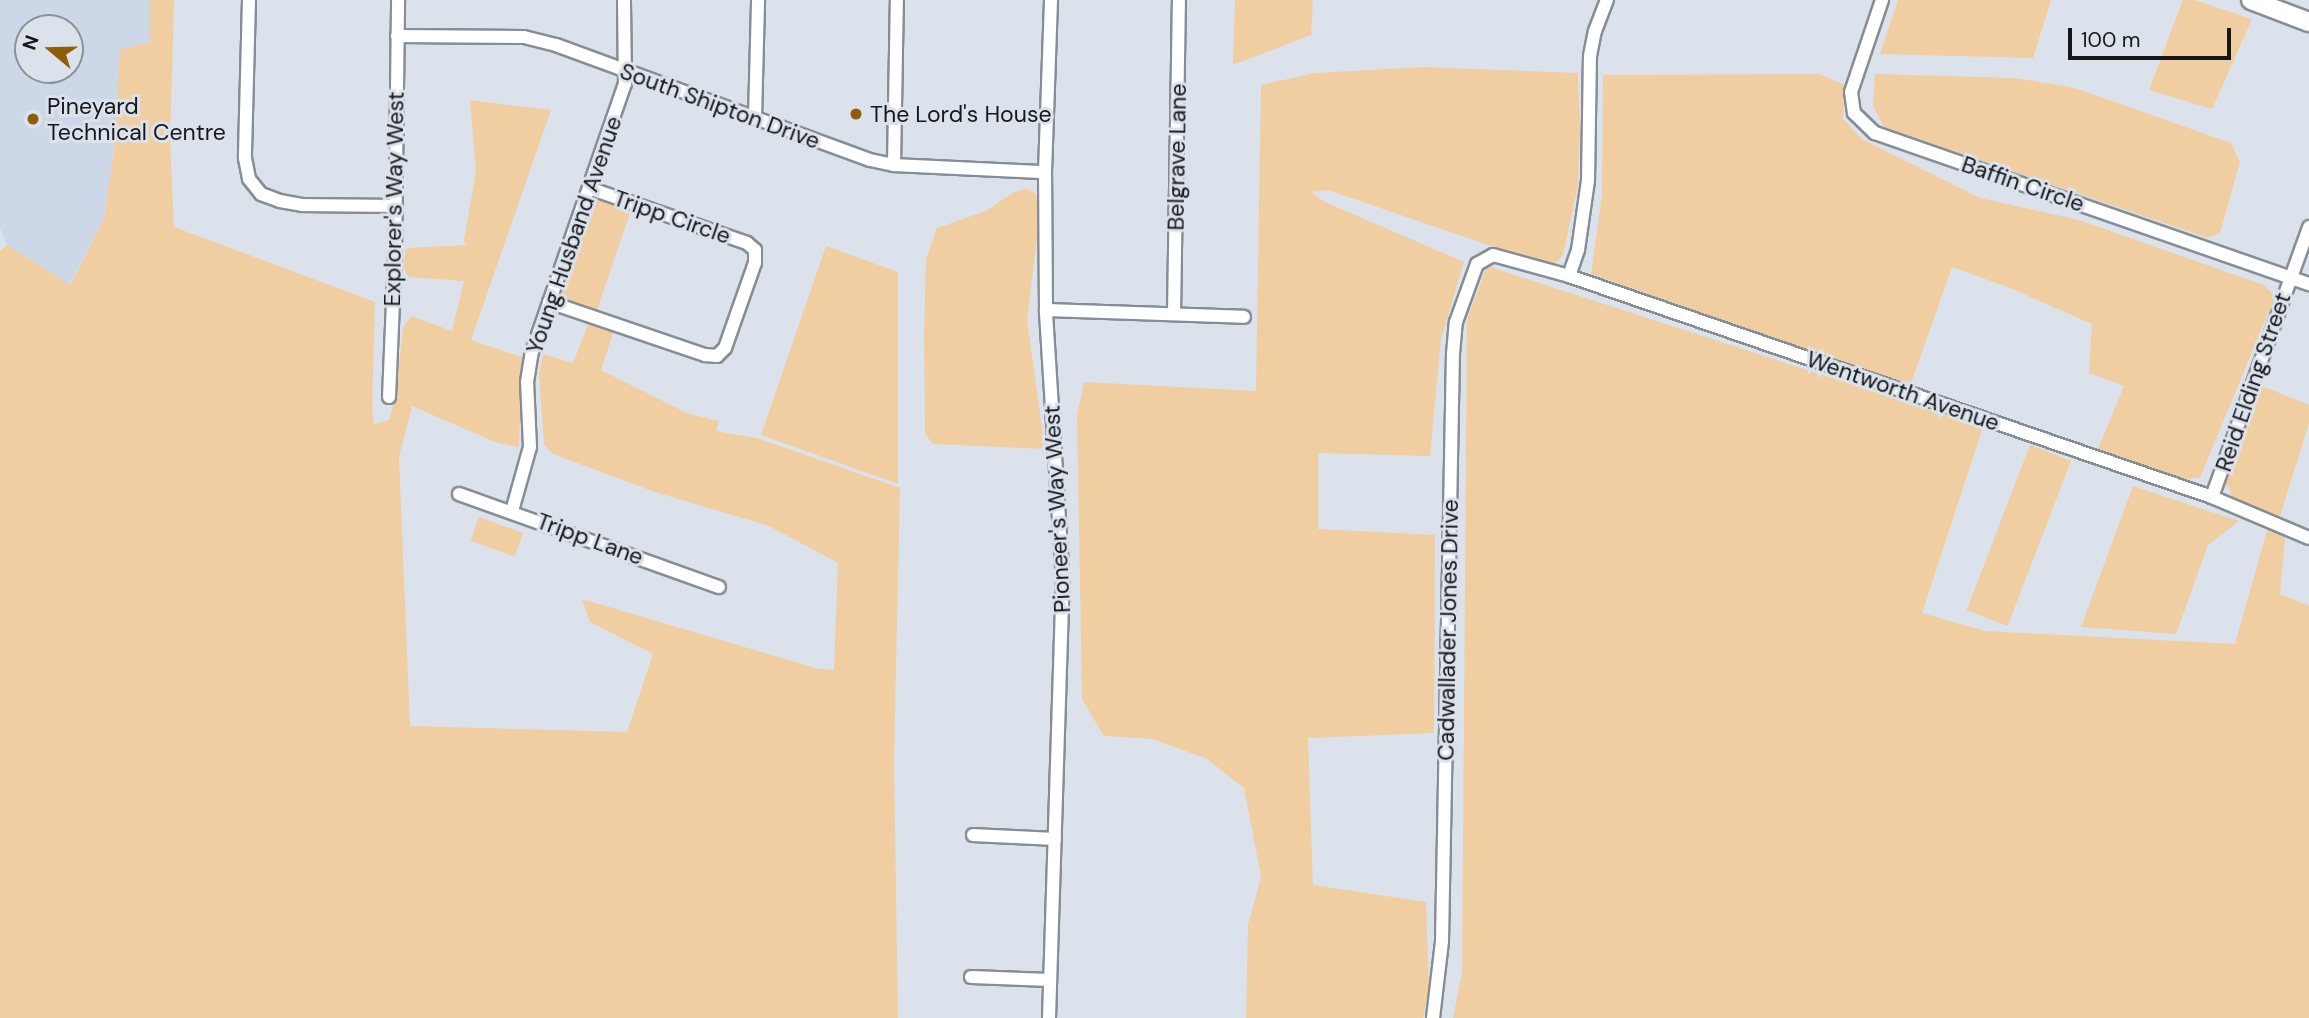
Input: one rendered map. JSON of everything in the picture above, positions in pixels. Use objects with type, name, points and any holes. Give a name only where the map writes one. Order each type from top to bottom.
[{"type":"main road","points":[[2251,0],[2309,22]]},
{"type":"street","points":[[249,0],[245,158],[249,179],[261,194],[280,201],[302,205],[395,206]]},
{"type":"street","name":"Explorer's Way West","points":[[389,397],[398,0]]},
{"type":"street","name":"Young Husband Avenue","points":[[512,511],[530,447],[527,382],[532,352],[625,85],[624,0]]},
{"type":"street","points":[[755,118],[758,0]]},
{"type":"street","points":[[894,165],[897,0]]},
{"type":"street","name":"Pioneer's Way West","points":[[1049,1018],[1063,583],[1046,310],[1045,172],[1051,0]]},
{"type":"street","name":"Belgrave Lane","points":[[1174,314],[1180,0]]},
{"type":"street","points":[[1569,276],[1578,250],[1588,180],[1590,56],[1595,31],[1607,0]]},
{"type":"street","name":"Baffin Circle","points":[[1882,0],[1851,92],[1854,113],[1875,133],[2309,284]]},
{"type":"street","name":"South Shipton Drive","points":[[397,36],[524,37],[556,45],[870,160],[894,165],[1045,172]]},
{"type":"street","name":"Tripp Circle","points":[[548,302],[705,355],[717,356],[729,335],[755,262],[755,250],[747,243],[589,188]]},
{"type":"street","name":"Reid Elding Street","points":[[2212,498],[2309,228]]},
{"type":"street","name":"Wentworth Avenue","points":[[1493,255],[1569,276],[2212,498],[2309,538]]},
{"type":"street","name":"Cadwallader Jones Drive","points":[[1433,1018],[1443,942],[1453,354],[1456,322],[1468,283],[1478,264],[1493,255]]},
{"type":"street","points":[[1046,310],[1244,317]]},
{"type":"street","name":"Tripp Lane","points":[[460,494],[719,587]]},
{"type":"street","points":[[973,835],[1055,839]]},
{"type":"street","points":[[971,977],[1050,980]]},
{"type":"shaded area","points":[[0,0],[150,0],[150,43],[115,143],[104,218],[69,285],[7,245],[0,228]]},
{"type":"shaded area","points":[[150,0],[174,0],[170,141],[174,227],[375,302],[372,405],[374,424],[389,420],[396,395],[403,328],[411,316],[452,331],[464,281],[408,277],[402,264],[407,248],[466,245],[464,240],[476,171],[470,100],[551,110],[471,340],[522,357],[519,447],[495,442],[412,406],[399,457],[410,726],[627,732],[653,654],[590,622],[582,599],[819,669],[834,670],[838,563],[769,526],[655,492],[553,454],[544,444],[539,375],[543,354],[573,363],[590,320],[614,330],[601,370],[689,414],[719,421],[716,431],[757,438],[900,488],[894,760],[898,1018],[0,1018],[0,251],[7,245],[70,285],[104,218],[115,143],[120,50],[150,42]]},
{"type":"shaded area","points":[[1235,0],[1313,0],[1311,35],[1233,65]]},
{"type":"shaded area","points":[[1898,0],[2051,0],[2033,58],[1880,54]]},
{"type":"shaded area","points":[[2183,0],[2195,0],[2252,19],[2212,109],[2149,90]]},
{"type":"shaded area","points":[[1425,67],[1578,73],[1580,123],[1578,185],[1563,255],[1552,267],[1328,190],[1311,192],[1325,202],[1464,262],[1441,339],[1430,456],[1318,453],[1318,529],[1435,535],[1434,733],[1308,738],[1313,885],[1426,902],[1429,989],[1423,1018],[1246,1018],[1248,925],[1261,877],[1244,788],[1207,759],[1153,739],[1104,736],[1082,699],[1077,416],[1084,382],[1256,391],[1261,85],[1315,73]]},
{"type":"shaded area","points":[[1820,74],[1844,85],[1843,119],[1862,139],[1980,198],[2079,220],[2264,285],[2275,296],[2200,478],[2183,479],[2098,449],[2124,386],[2089,373],[2092,324],[2010,288],[1952,267],[1910,386],[1591,274],[1602,195],[1603,75]]},
{"type":"shaded area","points":[[1875,74],[2015,78],[2075,88],[2231,143],[2240,162],[2220,233],[2208,238],[1884,127],[1873,106]]},
{"type":"shaded area","points":[[1027,189],[1036,194],[1039,222],[1027,320],[1045,449],[933,444],[925,434],[924,335],[926,259],[937,228],[986,211],[1014,192]]},
{"type":"shaded area","points":[[601,197],[632,207],[596,313],[569,304],[561,290],[591,203]]},
{"type":"shaded area","points":[[826,246],[898,272],[898,484],[761,435]]},
{"type":"shaded area","points":[[1487,266],[1983,427],[1922,613],[1985,631],[2235,644],[2267,530],[2285,537],[2280,594],[2309,606],[2309,1018],[1453,1018],[1462,972],[1467,320]]},
{"type":"shaded area","points":[[2262,386],[2309,405],[2309,423],[2280,516],[2235,502],[2226,483]]},
{"type":"shaded area","points":[[2030,445],[2071,461],[2008,626],[1967,610]]},
{"type":"shaded area","points":[[2133,486],[2239,521],[2208,545],[2176,634],[2081,627]]},
{"type":"shaded area","points":[[479,517],[523,533],[515,557],[470,540]]},
{"type":"place","name":"The Lord's House","points":[[856,114]]},
{"type":"place","name":"Pineyard Technical Centre","points":[[33,119]]}]
